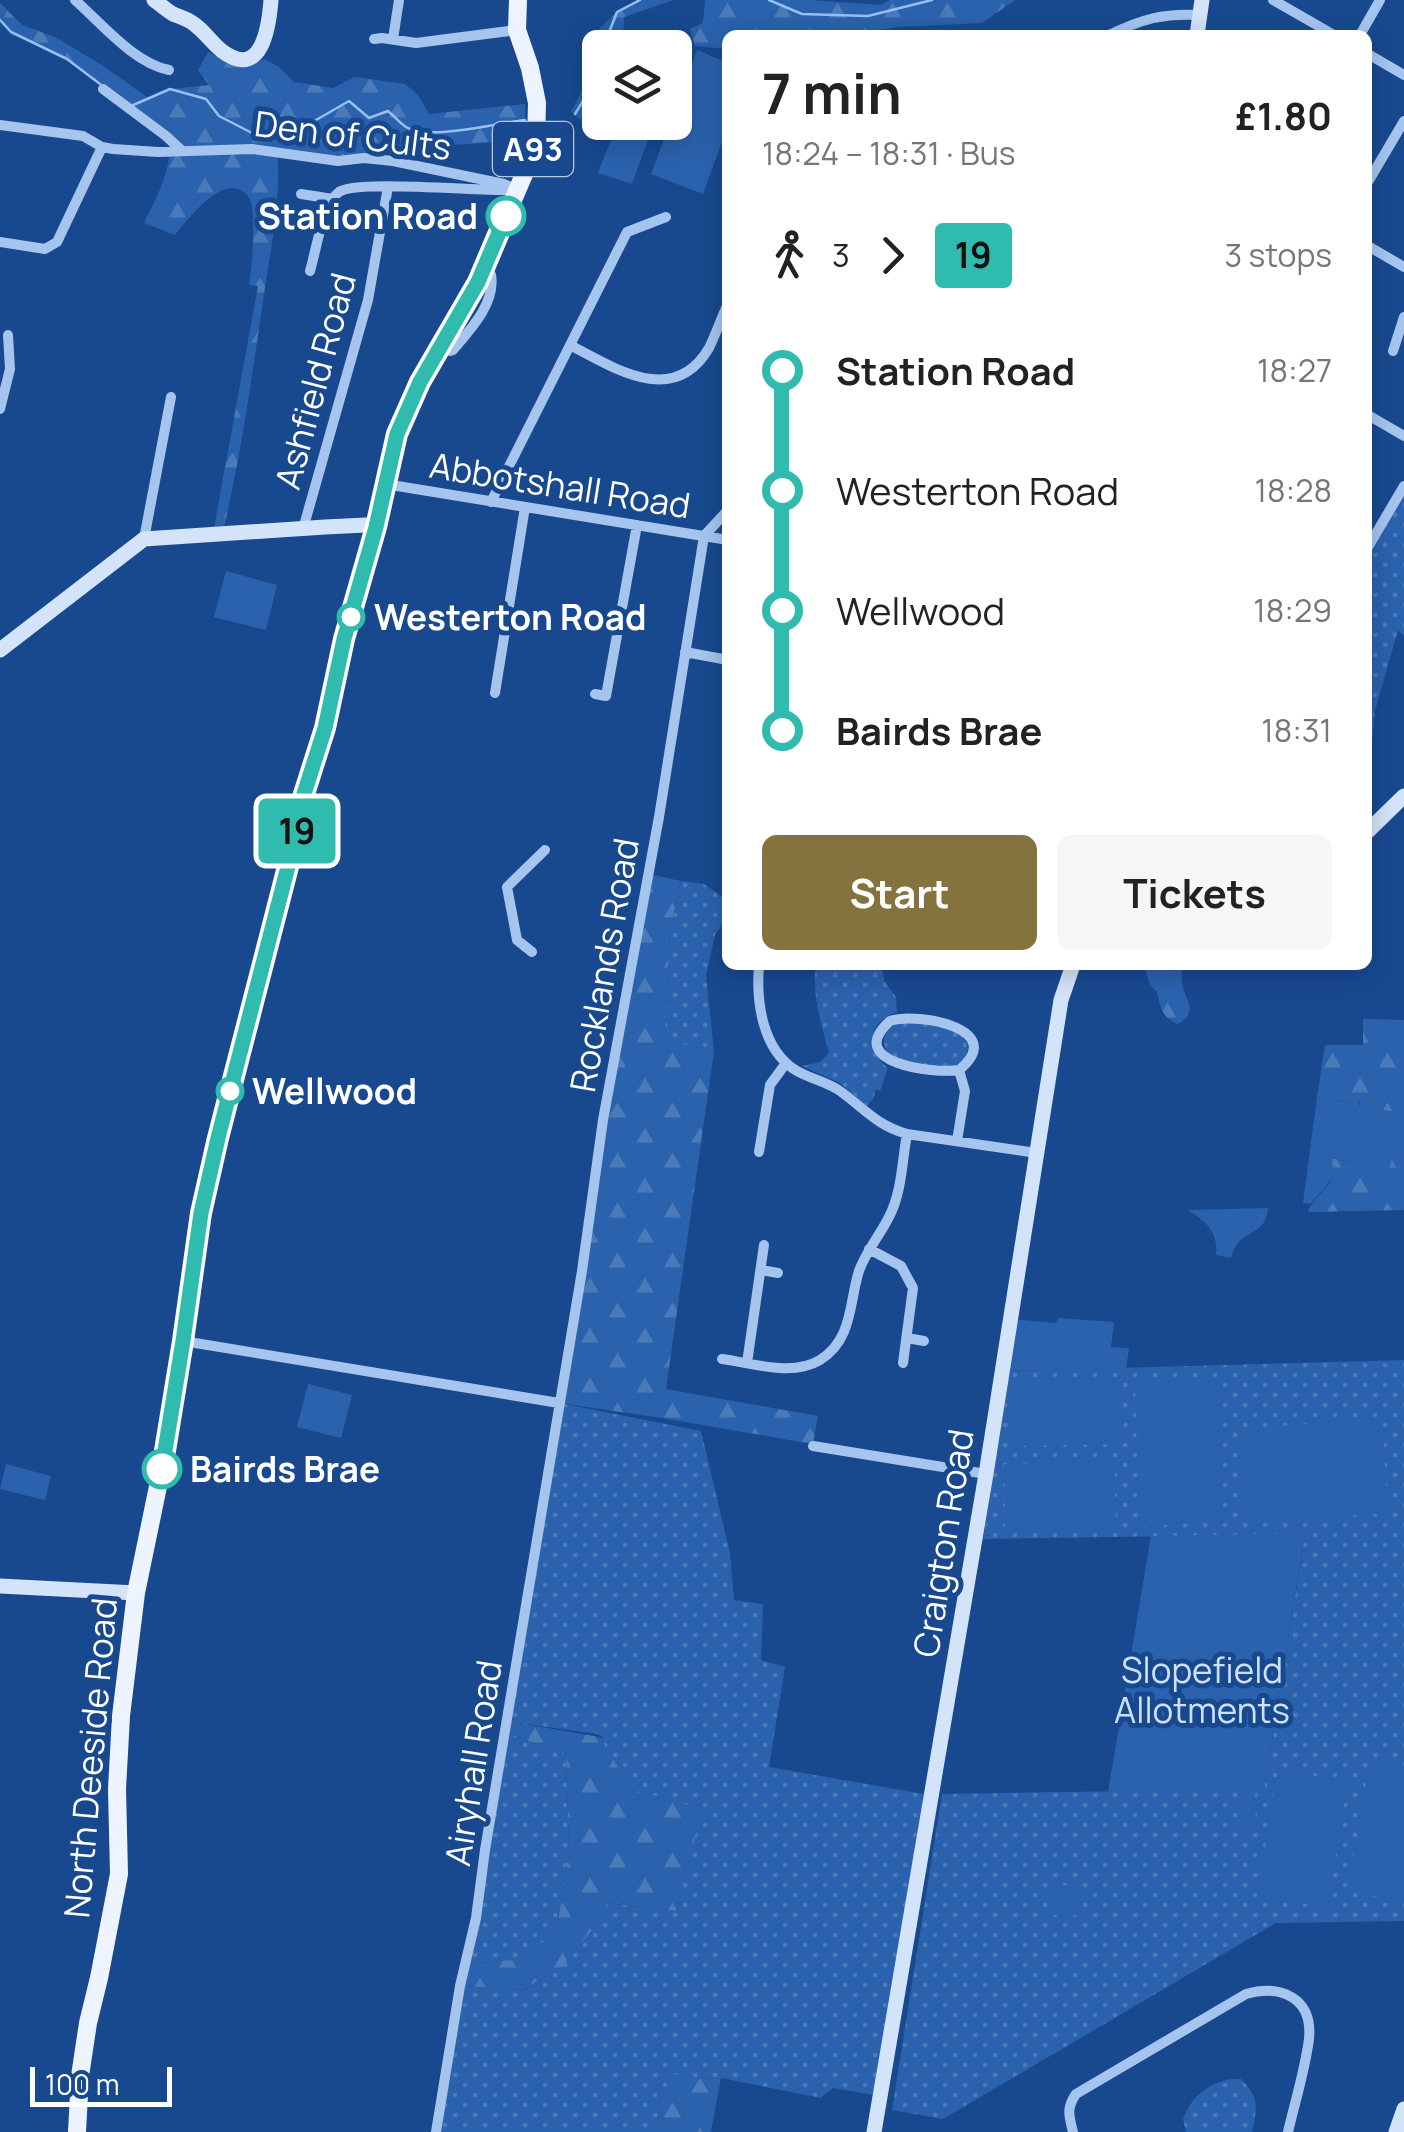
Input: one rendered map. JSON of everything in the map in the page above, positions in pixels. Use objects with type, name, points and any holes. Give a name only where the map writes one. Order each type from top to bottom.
[{"type":"main road","name":"North Deeside Road","points":[[77,2132],[88,2023],[119,1874],[120,1734],[136,1593],[168,1438],[201,1213],[397,434],[408,406],[483,269],[536,142],[539,114],[517,30],[518,0]]},
{"type":"street","points":[[75,0],[141,59],[170,70]]},
{"type":"street","points":[[154,0],[192,22],[226,54],[243,59],[251,57],[265,42],[271,0]]},
{"type":"street","points":[[393,39],[400,0]]},
{"type":"street","points":[[1273,0],[1325,30]]},
{"type":"street","points":[[1363,30],[1380,0]]},
{"type":"street","points":[[1121,30],[1153,16],[1201,8]]},
{"type":"street","points":[[374,39],[416,43],[517,30]]},
{"type":"street","points":[[1372,56],[1404,75]]},
{"type":"street","points":[[103,89],[181,150]]},
{"type":"street","points":[[1372,175],[1404,121]]},
{"type":"street","name":"Den of Cults","points":[[0,125],[83,136],[102,148],[158,152],[252,149],[338,161],[393,161],[517,190]]},
{"type":"street","points":[[0,242],[45,250],[54,246],[102,148]]},
{"type":"street","name":"Ashfield Road","points":[[304,529],[368,300],[388,187]]},
{"type":"street","points":[[310,270],[333,199],[345,188],[517,190]]},
{"type":"street","points":[[301,194],[333,199]]},
{"type":"street","points":[[491,502],[627,232],[666,217]]},
{"type":"street","points":[[1372,248],[1404,267]]},
{"type":"street","points":[[570,345],[636,378],[672,378],[700,360],[722,317]]},
{"type":"street","points":[[1393,351],[1404,317]]},
{"type":"street","points":[[0,409],[10,369],[4,356],[8,336]]},
{"type":"street","points":[[144,538],[171,397]]},
{"type":"street","points":[[1372,416],[1404,436]]},
{"type":"street","name":"Abbotshall Road","points":[[384,484],[722,539]]},
{"type":"street","points":[[1372,540],[1404,486]]},
{"type":"street","points":[[495,694],[525,507]]},
{"type":"street","points":[[704,536],[722,516]]},
{"type":"street","points":[[594,694],[606,696],[637,525]]},
{"type":"street","points":[[0,650],[144,538],[376,527]]},
{"type":"street","name":"Rocklands Road","points":[[559,1403],[603,1120],[649,874],[704,536]]},
{"type":"street","points":[[685,652],[722,659]]},
{"type":"street","points":[[1372,827],[1404,796]]},
{"type":"street","points":[[532,952],[517,940],[507,887],[545,850]]},
{"type":"street","points":[[758,970],[759,1009],[770,1039],[786,1063],[801,1074],[836,1088],[873,1120],[890,1129],[1037,1152]]},
{"type":"street","name":"Craigton Road","points":[[874,2132],[986,1474],[1061,1000],[1070,970]]},
{"type":"street","points":[[898,1019],[952,1024],[972,1041],[969,1059],[959,1070],[928,1071],[900,1065],[884,1056],[878,1042],[880,1034],[890,1021],[898,1019]]},
{"type":"street","points":[[760,1152],[770,1086],[786,1063]]},
{"type":"street","points":[[957,1141],[965,1091],[959,1070]]},
{"type":"street","points":[[722,1359],[798,1368],[819,1360],[835,1346],[849,1321],[860,1269],[896,1202],[906,1134]]},
{"type":"street","points":[[747,1362],[764,1245]]},
{"type":"street","points":[[869,1249],[901,1266],[913,1288],[903,1364]]},
{"type":"street","points":[[761,1270],[778,1273]]},
{"type":"street","points":[[907,1338],[924,1341]]},
{"type":"street","points":[[183,1341],[559,1403]]},
{"type":"street","name":"Airyhall Road","points":[[436,2132],[460,1986],[476,1918],[559,1403]]},
{"type":"street","points":[[813,1446],[986,1474]]},
{"type":"street","points":[[0,1586],[136,1593]]},
{"type":"street","points":[[1073,2132],[1068,2114],[1076,2094],[1246,1994],[1262,1990],[1290,1996],[1302,2006],[1308,2021],[1309,2037],[1288,2132]]},
{"type":"street","points":[[1396,2132],[1404,2112]]},
{"type":"green space","points":[[640,0],[673,0],[624,17],[624,30],[598,30],[617,12]]},
{"type":"green space","points":[[705,0],[881,5],[890,0],[1015,0],[982,23],[880,30],[722,30],[722,49],[695,46],[690,29],[703,23]]},
{"type":"green space","points":[[0,3],[22,25],[55,37],[148,98],[170,89],[209,85],[198,70],[208,52],[236,64],[264,59],[294,82],[333,88],[354,77],[405,84],[418,95],[429,114],[525,104],[525,140],[337,157],[277,148],[272,244],[224,528],[214,528],[258,286],[249,285],[253,227],[249,198],[240,190],[220,192],[198,208],[175,235],[144,223],[167,169],[169,133],[67,59],[11,32],[0,20]]},
{"type":"green space","points":[[697,50],[722,60],[722,142],[703,194],[651,174],[664,140],[692,140],[692,63]]},
{"type":"green space","points":[[582,91],[582,118],[580,120],[571,111]]},
{"type":"green space","points":[[611,140],[648,140],[632,184],[598,173]]},
{"type":"green space","points":[[1404,486],[1404,636],[1398,630],[1375,711],[1372,744],[1372,545]]},
{"type":"green space","points":[[226,571],[277,585],[266,630],[214,617]]},
{"type":"green space","points":[[649,874],[681,881],[670,930],[665,1030],[675,1042],[714,1051],[666,1389],[818,1416],[813,1444],[559,1403]]},
{"type":"green space","points":[[681,881],[704,884],[722,897],[722,924],[715,935],[706,975],[714,1051],[674,1042],[665,1030],[670,930]]},
{"type":"green space","points":[[816,970],[882,970],[896,997],[897,1012],[875,1029],[875,1053],[888,1068],[880,1091],[876,1089],[867,1106],[840,1083],[802,1066],[820,1062],[829,1053],[820,1021]]},
{"type":"green space","points":[[1146,970],[1182,970],[1190,1010],[1178,1024],[1163,1011]]},
{"type":"green space","points":[[1363,1019],[1404,1020],[1404,1210],[1308,1212],[1330,1181],[1331,1158],[1357,1164],[1359,1174],[1372,1180],[1383,1193],[1359,1100],[1353,1103],[1317,1097],[1325,1045],[1363,1045]]},
{"type":"green space","points":[[900,1023],[936,1025],[956,1031],[965,1039],[966,1055],[958,1064],[936,1067],[889,1055],[885,1036]]},
{"type":"green space","points":[[1317,1097],[1352,1103],[1354,1098],[1359,1099],[1359,1105],[1401,1113],[1384,1195],[1372,1180],[1358,1174],[1357,1164],[1332,1158],[1333,1175],[1325,1188],[1310,1204],[1303,1203]]},
{"type":"green space","points":[[1268,1208],[1262,1225],[1239,1241],[1231,1258],[1216,1255],[1210,1228],[1188,1210]]},
{"type":"green space","points":[[1058,1318],[1114,1322],[1111,1347],[1129,1348],[1126,1369],[1002,1371],[1010,1319],[1056,1323]]},
{"type":"green space","points":[[1404,1360],[1404,1921],[1276,1923],[943,2119],[892,2110],[942,1794],[1264,1789],[1305,1534],[983,1539],[1010,1371]]},
{"type":"green space","points":[[1123,1378],[1124,1444],[1013,1446],[1011,1380]]},
{"type":"green space","points":[[1135,1382],[1218,1382],[1222,1521],[1139,1527]]},
{"type":"green space","points":[[308,1384],[352,1395],[341,1438],[297,1427]]},
{"type":"green space","points":[[559,1403],[701,1431],[730,1553],[734,1600],[763,1604],[761,1660],[785,1667],[769,1767],[924,1794],[874,2095],[833,2088],[821,2098],[721,2078],[669,2074],[659,2132],[439,2132],[460,1986],[524,1990],[562,1967],[593,1929],[606,1903],[676,1911],[701,1809],[633,1790],[599,1737],[606,1739],[598,1734],[518,1723],[508,1718]]},
{"type":"green space","points":[[1382,1419],[1388,1513],[1243,1523],[1237,1429]]},
{"type":"green space","points":[[1115,1462],[1116,1528],[1005,1530],[1004,1464]]},
{"type":"green space","points":[[6,1464],[51,1476],[45,1500],[0,1489]]},
{"type":"green space","name":"Slopefield Allotments","points":[[1305,1533],[1264,1789],[1255,1790],[1256,1832],[1241,1832],[1239,1790],[1108,1792],[1151,1536]]},
{"type":"green space","points":[[508,1718],[599,1737],[633,1790],[702,1809],[676,1911],[607,1903],[593,1929],[562,1967],[523,1990],[461,1986],[466,1964],[526,1959],[558,1921],[569,1852],[566,1756],[506,1732]]},
{"type":"green space","points":[[506,1732],[566,1756],[569,1852],[558,1921],[526,1959],[466,1964]]},
{"type":"green space","points":[[1370,1759],[1404,1765],[1404,1901],[1348,1892]]},
{"type":"green space","points":[[1278,1770],[1348,1781],[1327,1907],[1257,1896]]},
{"type":"green space","points":[[1049,1885],[1083,1886],[1083,1915],[1049,1915]]},
{"type":"green space","points":[[669,2073],[700,2079],[721,2078],[711,2132],[659,2132]]},
{"type":"green space","points":[[1241,2079],[1254,2098],[1252,2132],[1186,2132],[1183,2119],[1191,2104],[1207,2088]]},
{"type":"waterway","points":[[610,30],[617,12],[640,0]]},
{"type":"waterway","points":[[769,0],[802,14],[868,16],[932,0]]},
{"type":"waterway","points":[[0,20],[11,32],[67,59],[100,84]]},
{"type":"waterway","points":[[131,106],[170,89],[206,99],[219,116],[252,133]]},
{"type":"waterway","points":[[290,135],[349,101],[369,118],[388,111],[417,131],[446,132],[525,120]]},
{"type":"waterway","points":[[575,114],[582,103]]},
{"type":"bus line","name":"19","points":[[162,1469],[201,1213],[218,1138],[397,434],[420,382],[478,282],[506,216]]},
{"type":"place","name":"Station Road","points":[[506,216]]},
{"type":"place","name":"Westerton Road","points":[[351,617]]},
{"type":"place","name":"Wellwood","points":[[230,1091]]},
{"type":"place","name":"Bairds Brae","points":[[162,1469]]}]
